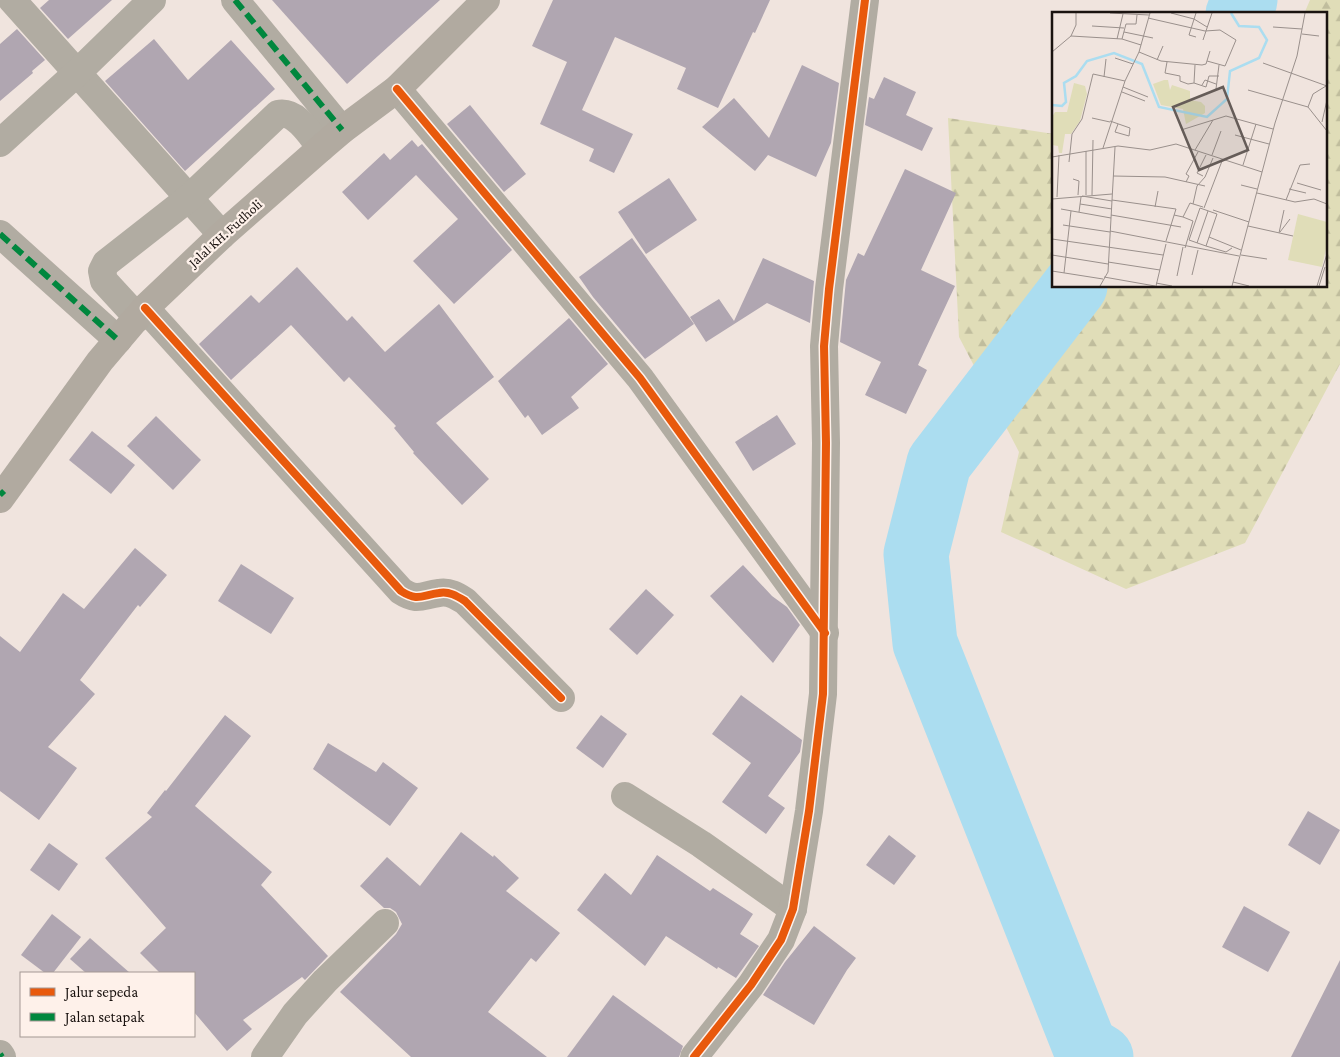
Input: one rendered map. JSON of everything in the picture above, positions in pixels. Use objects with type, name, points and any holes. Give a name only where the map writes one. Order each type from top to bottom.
[{"type":"main road","name":"Jalal KH. Fudholi","points":[[1,495],[100,361],[142,313],[222,235],[342,130],[397,89],[486,0]]},
{"type":"street","points":[[12,0],[222,235]]},
{"type":"street","points":[[0,143],[78,72],[152,0]]},
{"type":"street","points":[[235,0],[342,130]]},
{"type":"street","points":[[694,1057],[751,985],[781,940],[794,909],[809,811],[822,702],[826,443],[824,346],[830,280],[865,0]]},
{"type":"street","points":[[397,89],[640,378],[824,633]]},
{"type":"street","points":[[322,148],[296,118],[289,114],[278,114],[189,198],[106,263],[102,271],[104,281],[142,313],[401,591],[419,598],[440,592],[448,593],[465,601],[561,698]]},
{"type":"street","points":[[0,234],[118,340]]},
{"type":"street","points":[[625,796],[701,844],[794,909]]},
{"type":"street","points":[[265,1057],[295,1014],[325,981],[385,923]]},
{"type":"green space","points":[[1310,0],[1340,0],[1340,364],[1245,543],[1126,589],[1001,532],[1019,452],[959,337],[948,118],[1052,134],[1052,288],[1328,288],[1328,12],[1305,12]]},
{"type":"building","points":[[49,0],[112,0],[68,39],[40,8]]},
{"type":"building","points":[[272,0],[440,0],[347,84]]},
{"type":"building","points":[[553,0],[770,0],[718,108],[677,89],[686,68],[615,37],[582,110],[633,134],[614,173],[589,161],[594,149],[540,124],[567,62],[532,46]]},
{"type":"building","points":[[17,29],[45,60],[32,71],[33,73],[0,101],[0,44]]},
{"type":"building","points":[[154,39],[188,80],[231,40],[275,89],[185,171],[105,81]]},
{"type":"building","points":[[802,65],[839,83],[831,143],[816,177],[768,155],[755,171],[702,127],[734,98],[769,138]]},
{"type":"building","points":[[884,77],[916,92],[906,115],[933,128],[922,151],[865,125],[869,97],[874,99]]},
{"type":"building","points":[[470,105],[526,174],[504,192],[447,124]]},
{"type":"building","points":[[412,140],[418,147],[422,144],[512,250],[454,304],[413,261],[458,219],[416,175],[368,220],[342,192],[384,153],[390,160]]},
{"type":"building","points":[[905,169],[956,193],[921,270],[955,286],[918,365],[927,370],[906,414],[865,395],[881,362],[840,342],[846,280],[858,253],[864,256]]},
{"type":"building","points":[[669,178],[697,220],[646,254],[618,212]]},
{"type":"building","points":[[632,238],[694,324],[645,359],[593,297],[579,277]]},
{"type":"building","points":[[763,258],[814,281],[810,323],[767,303],[706,342],[690,317],[719,299],[734,321]]},
{"type":"building","points":[[297,267],[347,321],[352,316],[385,352],[439,304],[494,377],[436,423],[489,479],[462,505],[413,453],[394,428],[396,426],[349,377],[344,382],[291,325],[231,380],[199,344],[251,295],[259,303]]},
{"type":"building","points":[[569,318],[608,364],[571,397],[579,408],[542,435],[528,415],[525,418],[498,381]]},
{"type":"building","points":[[777,415],[796,444],[753,471],[735,442]]},
{"type":"building","points":[[156,416],[201,460],[173,490],[127,446]]},
{"type":"building","points":[[92,431],[135,465],[111,494],[69,460]]},
{"type":"building","points":[[135,548],[167,575],[140,607],[138,605],[80,680],[95,694],[48,747],[77,768],[39,820],[0,791],[0,636],[20,652],[63,593],[84,609]]},
{"type":"building","points":[[241,564],[294,598],[271,634],[218,601]]},
{"type":"building","points":[[743,565],[772,596],[787,607],[800,625],[773,663],[710,596]]},
{"type":"building","points":[[646,589],[674,615],[637,655],[609,629]]},
{"type":"building","points":[[741,695],[802,740],[800,752],[768,796],[785,808],[766,834],[722,802],[751,763],[712,734]]},
{"type":"building","points":[[225,715],[251,736],[195,806],[272,872],[261,885],[328,956],[305,980],[302,977],[243,1020],[252,1029],[227,1051],[195,1013],[195,972],[159,972],[140,953],[166,928],[105,858],[152,817],[147,813]]},
{"type":"building","points":[[601,715],[627,734],[603,768],[576,748]]},
{"type":"building","points":[[328,743],[376,772],[383,762],[418,788],[390,826],[313,769]]},
{"type":"building","points":[[1308,811],[1340,830],[1320,865],[1288,845]]},
{"type":"building","points":[[461,832],[493,857],[494,855],[519,878],[506,891],[560,933],[536,962],[531,958],[488,1012],[547,1057],[411,1057],[340,992],[396,934],[402,924],[396,912],[390,908],[384,908],[360,886],[387,857],[420,886]]},
{"type":"building","points":[[889,835],[916,856],[894,885],[866,865]]},
{"type":"building","points":[[49,843],[78,864],[59,891],[30,870]]},
{"type":"building","points":[[657,855],[710,891],[713,888],[753,914],[740,934],[759,946],[736,978],[718,967],[717,969],[666,936],[645,966],[577,910],[605,873],[631,895]]},
{"type":"building","points":[[1244,906],[1290,932],[1268,972],[1222,947]]},
{"type":"building","points":[[52,914],[81,937],[54,972],[44,972],[21,955]]},
{"type":"building","points":[[814,926],[856,958],[814,1025],[763,995],[785,962]]},
{"type":"building","points":[[90,938],[129,972],[85,972],[70,959]]},
{"type":"building","points":[[1340,960],[1340,1057],[1291,1057]]},
{"type":"building","points":[[613,995],[683,1046],[679,1057],[567,1057]]},
{"type":"waterway","points":[[1239,12],[1245,0]]},
{"type":"waterway","points":[[1073,288],[939,463],[916,554],[925,643],[1085,1047],[1101,1057]]},
{"type":"marked path","points":[[235,0],[342,130]]},
{"type":"marked path","points":[[0,234],[118,340]]},
{"type":"marked path","points":[[0,491],[4,495]]},
{"type":"cycle path","points":[[694,1057],[751,985],[781,940],[793,909],[809,811],[823,694],[826,443],[824,346],[829,289],[865,0]]},
{"type":"cycle path","points":[[397,89],[640,378],[825,633]]},
{"type":"cycle path","points":[[145,308],[401,591],[416,597],[450,593],[465,601],[561,698]]}]
